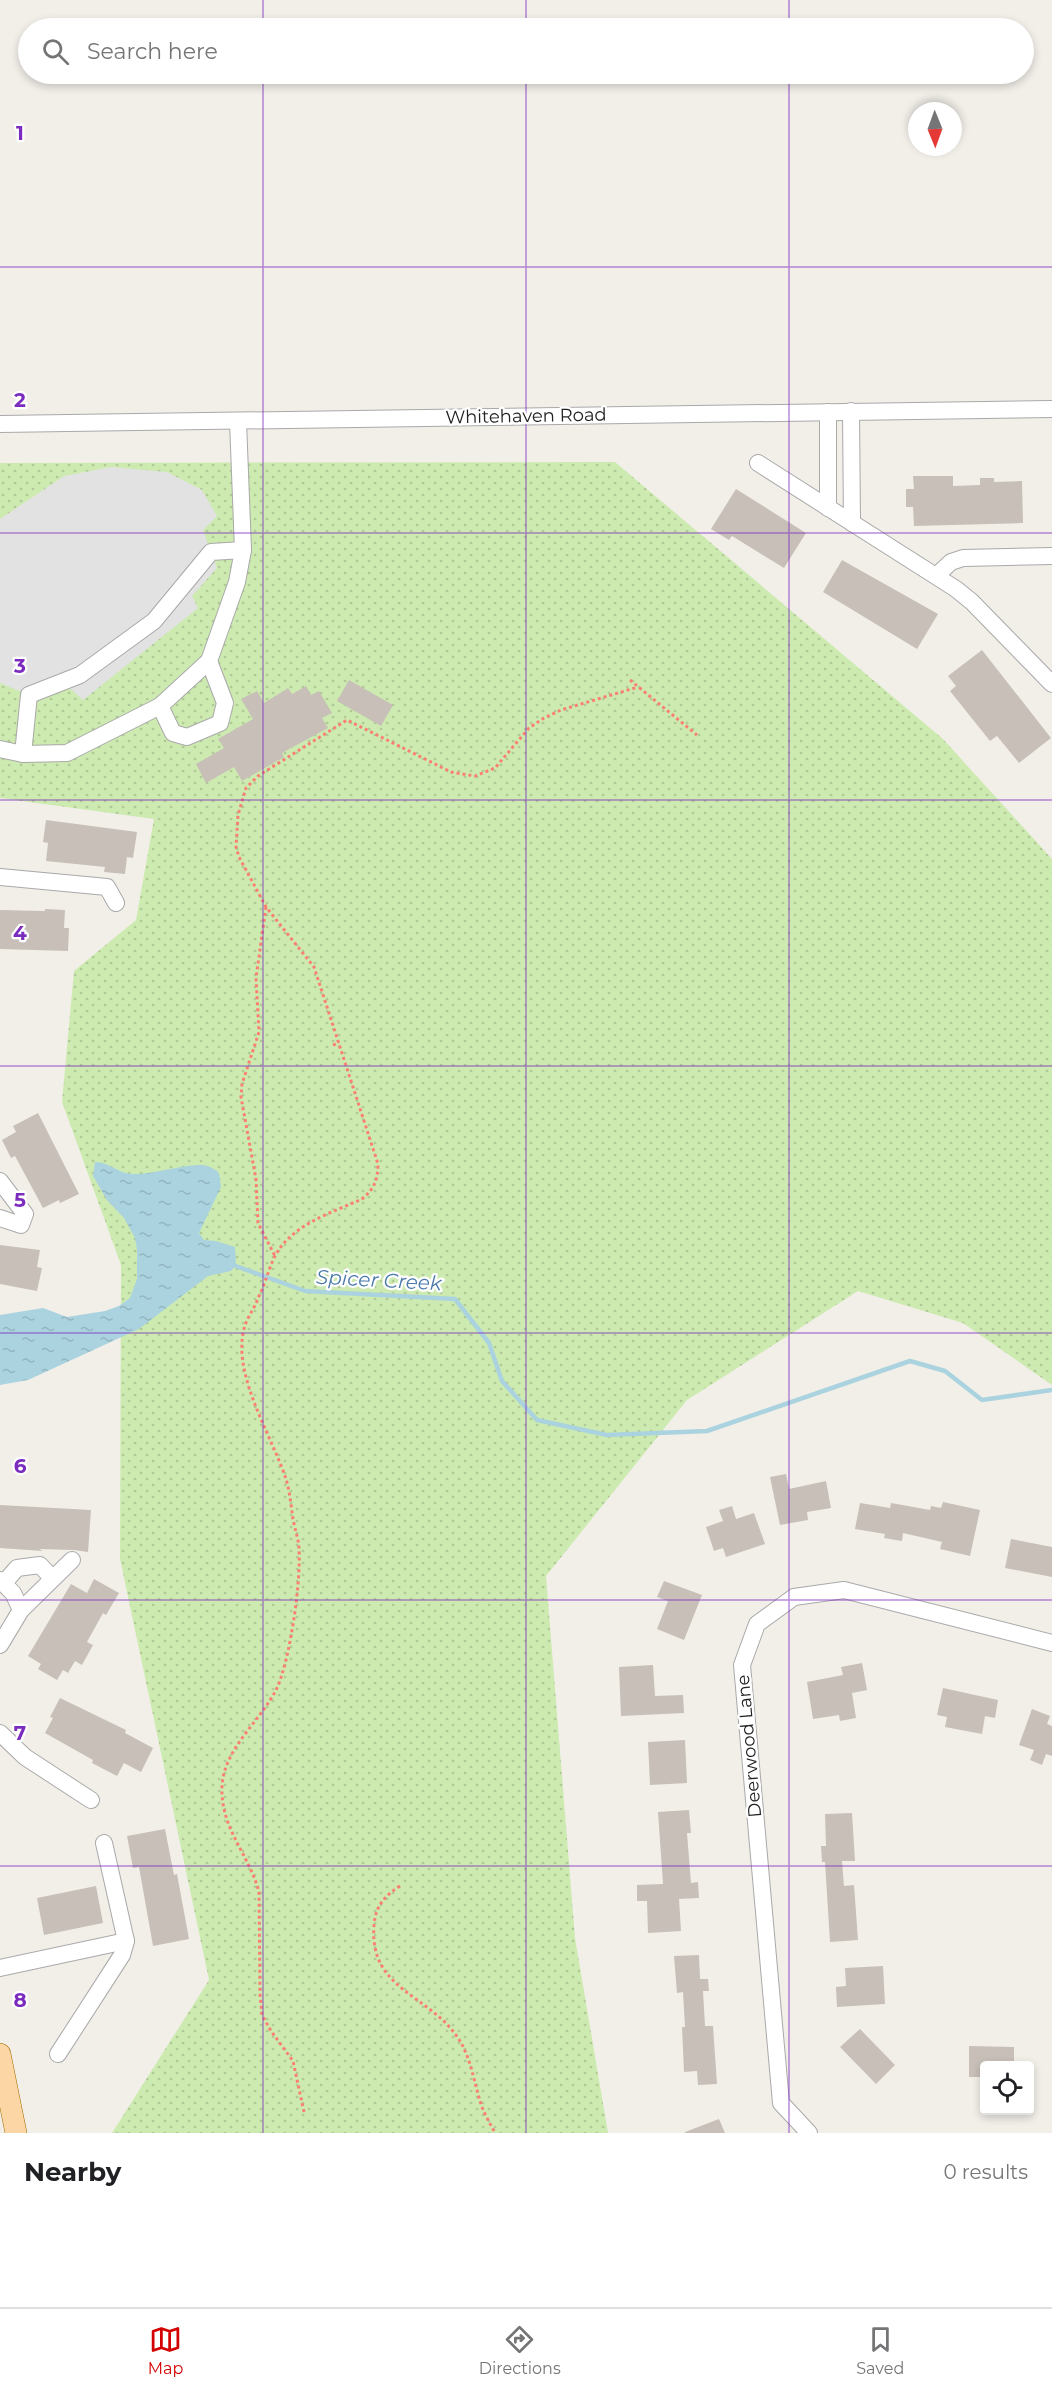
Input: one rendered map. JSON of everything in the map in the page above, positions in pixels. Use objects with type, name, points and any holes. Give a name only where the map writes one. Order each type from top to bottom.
[{"type":"main road","points":[[0,2054],[16,2133]]},
{"type":"street","name":"Whitehaven Road","points":[[0,424],[1052,410]]},
{"type":"street","points":[[851,411],[852,523]]},
{"type":"street","points":[[828,412],[828,508]]},
{"type":"street","points":[[0,749],[22,754],[67,753],[160,706],[209,661],[237,582],[243,550],[238,421]]},
{"type":"street","points":[[758,463],[937,574],[972,602],[1052,684]]},
{"type":"street","points":[[22,754],[29,695],[80,675],[154,621],[211,552],[243,550]]},
{"type":"street","points":[[937,574],[951,562],[963,558],[1052,556]]},
{"type":"street","points":[[160,706],[174,733],[187,737],[220,723],[225,703],[209,661]]},
{"type":"street","points":[[0,877],[107,887],[116,903]]},
{"type":"street","points":[[0,1181],[25,1214],[21,1224],[0,1218]]},
{"type":"street","points":[[0,1645],[21,1610],[72,1560]]},
{"type":"street","points":[[21,1610],[13,1593],[2,1581],[17,1568],[40,1565],[52,1578]]},
{"type":"street","name":"Deerwood Lane","points":[[809,2133],[781,2103],[742,1665],[757,1624],[794,1597],[844,1590],[1052,1643]]},
{"type":"street","points":[[0,1733],[25,1757],[91,1800]]},
{"type":"street","points":[[58,2054],[122,1955],[126,1941],[104,1843]]},
{"type":"street","points":[[0,1968],[126,1941]]},
{"type":"path","points":[[630,680],[697,735]]},
{"type":"path","points":[[304,2112],[293,2061],[262,2015],[259,1892],[231,1830],[222,1795],[226,1764],[266,1706],[281,1678],[288,1653],[299,1568],[299,1549],[287,1481],[260,1415],[242,1362],[243,1331],[259,1299],[275,1257],[291,1236],[314,1221],[362,1199],[377,1182],[377,1157],[314,967],[266,907],[250,881],[236,847],[238,815],[246,788],[258,776],[347,720],[451,772],[475,776],[495,768],[529,728],[544,718],[561,710],[638,687]]},
{"type":"path","points":[[266,907],[256,978],[259,1032],[242,1084],[241,1097],[256,1179],[258,1223],[275,1257]]},
{"type":"path","points":[[333,1045],[339,1043]]},
{"type":"path","points":[[400,1886],[386,1896],[376,1912],[373,1938],[378,1963],[397,1986],[431,2009],[452,2029],[462,2043],[482,2106],[495,2133]]},
{"type":"green space","points":[[615,462],[943,739],[1052,859],[1052,1385],[963,1323],[858,1291],[687,1400],[546,1576],[575,1938],[608,2133],[112,2133],[209,1980],[120,1559],[121,1265],[62,1102],[74,971],[136,920],[154,819],[0,798],[0,463]]},
{"type":"shaded area","points":[[111,467],[167,472],[202,490],[217,516],[203,530],[217,568],[192,596],[198,608],[83,700],[66,685],[29,695],[0,683],[0,519],[64,476]]},
{"type":"water","points":[[95,1162],[134,1174],[201,1165],[209,1166],[219,1173],[221,1187],[199,1233],[204,1240],[235,1247],[236,1265],[231,1271],[208,1276],[139,1329],[28,1380],[0,1385],[0,1315],[43,1308],[67,1317],[105,1311],[119,1306],[130,1298],[137,1279],[135,1238],[124,1218],[107,1200],[93,1176]]},
{"type":"building","points":[[913,476],[953,476],[953,486],[980,485],[980,478],[994,478],[994,482],[1022,481],[1023,523],[914,526],[913,507],[906,507],[906,489],[914,489]]},
{"type":"building","points":[[736,489],[806,533],[784,568],[732,536],[729,540],[711,529]]},
{"type":"building","points":[[842,560],[938,614],[917,649],[823,592]]},
{"type":"building","points":[[982,650],[1051,738],[1019,763],[997,736],[990,741],[950,691],[956,686],[948,676]]},
{"type":"building","points":[[349,680],[393,705],[381,726],[337,701]]},
{"type":"building","points":[[306,686],[311,695],[319,691],[332,713],[322,718],[328,728],[282,753],[284,757],[242,781],[234,767],[206,783],[196,764],[224,748],[218,739],[253,719],[241,699],[257,691],[264,703],[288,688],[292,694]]},
{"type":"building","points":[[46,820],[137,832],[133,858],[127,857],[125,874],[104,872],[105,867],[46,861],[48,843],[43,842]]},
{"type":"building","points":[[45,909],[65,910],[64,928],[69,928],[68,951],[0,949],[0,910],[45,911]]},
{"type":"building","points":[[38,1113],[79,1194],[43,1208],[15,1156],[11,1158],[2,1140],[16,1132],[13,1126]]},
{"type":"building","points":[[0,1245],[40,1250],[37,1267],[42,1268],[37,1291],[0,1284]]},
{"type":"building","points":[[786,1474],[789,1489],[826,1481],[831,1508],[807,1512],[808,1520],[780,1525],[770,1477]]},
{"type":"building","points":[[943,1502],[980,1510],[970,1556],[940,1549],[942,1542],[903,1533],[902,1541],[884,1538],[885,1534],[855,1529],[860,1503],[890,1508],[891,1503],[930,1510],[931,1506],[941,1508]]},
{"type":"building","points":[[0,1505],[91,1510],[88,1552],[0,1548]]},
{"type":"building","points":[[732,1506],[736,1519],[754,1513],[765,1544],[726,1557],[723,1548],[714,1551],[706,1527],[723,1521],[719,1510]]},
{"type":"building","points":[[1011,1539],[1052,1547],[1052,1577],[1005,1568]]},
{"type":"building","points":[[94,1579],[119,1593],[106,1615],[103,1613],[87,1642],[93,1645],[82,1665],[75,1661],[68,1673],[63,1670],[57,1680],[38,1669],[41,1664],[28,1656],[71,1584],[87,1593]]},
{"type":"building","points":[[664,1581],[702,1595],[684,1640],[657,1629],[668,1601],[657,1597]]},
{"type":"building","points":[[862,1663],[867,1690],[852,1693],[856,1718],[840,1721],[839,1715],[813,1719],[807,1682],[843,1675],[841,1667]]},
{"type":"building","points":[[653,1665],[655,1696],[683,1695],[684,1713],[621,1716],[619,1667]]},
{"type":"building","points":[[943,1688],[998,1700],[995,1718],[985,1716],[982,1734],[945,1727],[947,1717],[937,1715]]},
{"type":"building","points":[[60,1698],[126,1730],[125,1733],[153,1748],[141,1772],[124,1763],[117,1776],[45,1733]]},
{"type":"building","points":[[1032,1709],[1050,1716],[1047,1724],[1052,1726],[1052,1756],[1046,1754],[1042,1765],[1030,1760],[1034,1750],[1019,1745]]},
{"type":"building","points":[[685,1740],[687,1783],[650,1785],[648,1742]]},
{"type":"building","points":[[689,1810],[691,1833],[687,1833],[691,1883],[698,1882],[699,1898],[679,1899],[681,1931],[648,1933],[647,1901],[637,1901],[637,1885],[663,1884],[658,1812]]},
{"type":"building","points":[[852,1813],[855,1861],[842,1861],[844,1886],[854,1885],[858,1940],[830,1942],[825,1862],[822,1862],[821,1846],[826,1846],[825,1814]]},
{"type":"building","points":[[165,1829],[174,1875],[177,1874],[189,1939],[153,1946],[139,1867],[133,1868],[127,1836]]},
{"type":"building","points":[[96,1886],[103,1923],[44,1935],[37,1898]]},
{"type":"building","points":[[699,1955],[700,1979],[708,1979],[709,1991],[703,1991],[705,2026],[713,2026],[717,2084],[698,2085],[697,2071],[684,2072],[683,1992],[677,1993],[674,1956]]},
{"type":"building","points":[[883,1966],[885,2004],[837,2007],[836,1987],[846,1986],[845,1968]]},
{"type":"building","points":[[860,2029],[895,2065],[876,2084],[840,2047]]},
{"type":"building","points":[[969,2046],[1014,2047],[1014,2061],[980,2061],[980,2077],[969,2077]]},
{"type":"building","points":[[719,2119],[725,2133],[685,2133],[685,2132]]},
{"type":"waterway","name":"Spicer Creek","points":[[233,1265],[305,1291],[455,1299],[489,1343],[502,1381],[537,1420],[607,1435],[707,1431],[910,1361],[945,1371],[982,1400],[1052,1390]]}]
